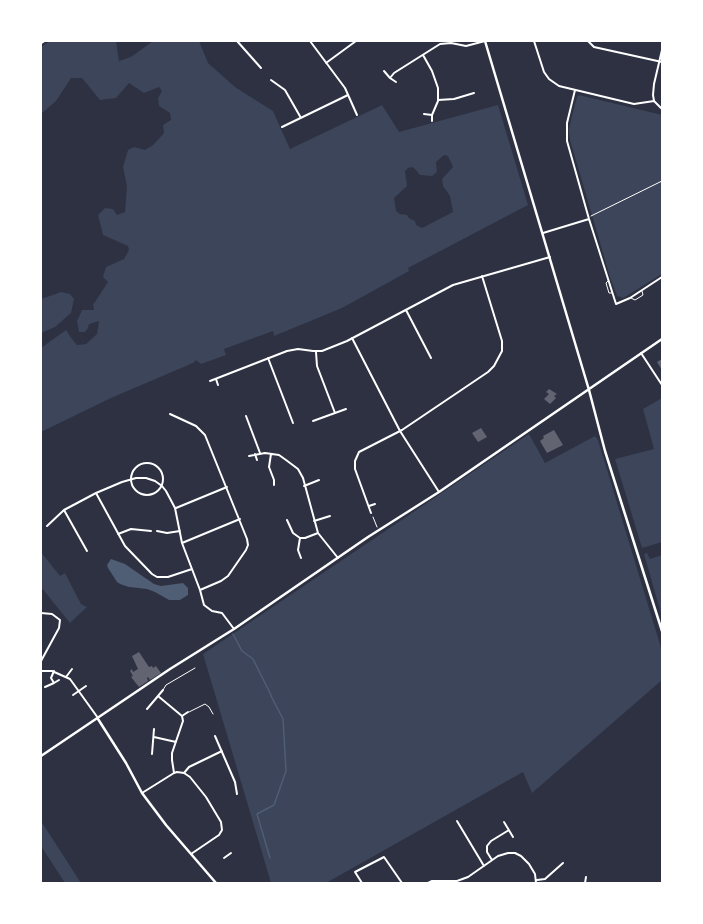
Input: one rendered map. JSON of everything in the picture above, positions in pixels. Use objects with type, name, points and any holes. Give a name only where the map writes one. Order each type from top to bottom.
[{"type":"street","points":[[237,41],[261,68]]},
{"type":"street","points":[[310,41],[340,81],[348,95],[356,115]]},
{"type":"street","points":[[326,62],[356,41]]},
{"type":"street","points":[[390,78],[394,73],[440,44],[451,43],[466,46],[485,41],[589,390],[607,458],[662,631]]},
{"type":"street","points":[[534,41],[544,72],[559,86],[634,104],[654,101]]},
{"type":"street","points":[[588,41],[594,47],[661,62]]},
{"type":"street","points":[[662,50],[661,62],[653,90],[654,101],[662,109]]},
{"type":"street","points":[[422,55],[436,81],[438,100],[432,114],[432,121]]},
{"type":"street","points":[[384,71],[396,82]]},
{"type":"street","points":[[272,80],[285,90],[301,118]]},
{"type":"street","points":[[575,90],[567,123],[567,141],[589,219],[612,294],[617,305],[662,277]]},
{"type":"street","points":[[438,100],[454,99],[474,92]]},
{"type":"street","points":[[282,127],[348,95]]},
{"type":"street","points":[[424,114],[432,114]]},
{"type":"street","points":[[543,233],[589,219]]},
{"type":"street","points":[[210,381],[268,358],[293,350],[303,349],[316,352],[322,351],[352,338],[453,285],[550,257]]},
{"type":"street","points":[[371,513],[356,469],[355,461],[357,455],[364,449],[400,431],[488,372],[494,366],[502,351],[502,341],[482,276]]},
{"type":"street","points":[[406,310],[431,358]]},
{"type":"street","points":[[352,338],[400,431],[439,492]]},
{"type":"street","points":[[41,756],[439,492],[662,339]]},
{"type":"street","points":[[316,352],[317,366],[335,413]]},
{"type":"street","points":[[641,353],[662,385]]},
{"type":"street","points":[[268,358],[293,423]]},
{"type":"street","points":[[216,379],[218,385]]},
{"type":"street","points":[[313,421],[346,409]]},
{"type":"street","points":[[170,414],[196,426],[207,438],[248,539],[246,550],[225,578],[200,590]]},
{"type":"street","points":[[246,416],[260,453]]},
{"type":"street","points":[[249,456],[260,453],[279,455],[292,464],[301,474],[318,533],[338,558]]},
{"type":"street","points":[[255,454],[257,460]]},
{"type":"street","points":[[271,454],[269,468],[274,480],[274,485]]},
{"type":"street","points":[[143,463],[150,463],[156,466],[161,470],[164,476],[162,486],[156,494],[149,496],[142,495],[134,489],[131,479],[132,472],[143,463]]},
{"type":"street","points":[[47,526],[64,510],[96,493],[131,479],[146,478],[155,481],[162,486],[170,497],[175,508],[182,543],[200,590],[204,605],[212,611],[222,613],[234,629]]},
{"type":"street","points":[[304,486],[319,480]]},
{"type":"street","points":[[175,508],[227,487]]},
{"type":"street","points":[[96,493],[124,546],[148,570],[157,577],[171,577],[192,569]]},
{"type":"street","points":[[369,506],[375,504]]},
{"type":"street","points":[[64,510],[87,551]]},
{"type":"street","points":[[314,521],[330,516]]},
{"type":"street","points":[[182,543],[240,519]]},
{"type":"street","points":[[287,520],[293,533],[300,538]]},
{"type":"street","points":[[118,534],[131,529],[151,531]]},
{"type":"street","points":[[157,531],[167,533],[180,531]]},
{"type":"street","points":[[300,538],[318,533]]},
{"type":"street","points":[[300,538],[298,550],[301,558]]},
{"type":"street","points":[[41,613],[52,614],[60,620],[60,628],[41,661]]},
{"type":"street","points":[[66,677],[72,668]]},
{"type":"street","points":[[41,671],[54,671],[70,679],[126,763],[142,793],[166,825],[216,883]]},
{"type":"street","points":[[54,671],[51,678],[54,683]]},
{"type":"street","points":[[45,687],[59,680]]},
{"type":"street","points":[[73,695],[86,686]]},
{"type":"street","points":[[147,709],[163,690]]},
{"type":"street","points":[[158,696],[182,716],[183,721],[172,760],[174,772]]},
{"type":"street","points":[[182,716],[188,712]]},
{"type":"street","points":[[152,754],[154,729]]},
{"type":"street","points":[[215,736],[235,782],[237,794]]},
{"type":"street","points":[[154,737],[176,742]]},
{"type":"street","points":[[184,773],[189,767],[222,751]]},
{"type":"street","points":[[142,793],[174,772],[184,773],[190,776],[206,797],[221,822],[222,830],[219,835],[191,854]]},
{"type":"street","points":[[457,821],[484,866]]},
{"type":"street","points":[[504,822],[513,837]]},
{"type":"street","points":[[492,860],[487,852],[488,845],[491,841],[509,830]]},
{"type":"street","points":[[224,858],[231,853]]},
{"type":"street","points":[[428,883],[432,881],[457,881],[468,877],[498,856],[508,853],[516,853],[529,864],[536,882],[545,879],[563,863]]},
{"type":"street","points":[[362,883],[355,872],[384,857],[402,883]]},
{"type":"street","points":[[585,883],[586,877]]},
{"type":"lane","points":[[630,298],[635,300],[639,298],[643,295],[642,290]]},
{"type":"lane","points":[[163,690],[166,685],[195,668]]},
{"type":"lane","points":[[188,712],[205,704],[209,707],[213,714]]},
{"type":"path","points":[[589,219],[591,216],[662,181]]},
{"type":"path","points":[[371,513],[379,531]]},
{"type":"shaded area","points":[[50,41],[116,41],[119,61],[131,57],[153,41],[199,41],[208,63],[235,87],[273,111],[290,149],[382,105],[399,132],[498,105],[528,205],[408,268],[409,271],[342,308],[274,336],[273,331],[224,349],[226,355],[201,364],[196,360],[193,363],[111,398],[41,432],[41,348],[66,330],[77,345],[86,344],[97,334],[99,321],[89,324],[85,332],[79,332],[77,321],[82,310],[94,310],[93,305],[108,282],[103,277],[106,267],[124,259],[129,250],[128,246],[103,235],[98,215],[105,208],[113,209],[117,215],[125,212],[127,186],[123,167],[128,150],[134,147],[145,150],[153,145],[164,133],[163,125],[171,120],[170,113],[159,106],[158,98],[162,91],[159,87],[144,93],[129,83],[116,98],[100,100],[82,78],[71,78],[56,101],[41,114],[41,47]],"holes":[[[444,155],[448,156],[453,167],[442,179],[443,186],[450,196],[453,212],[422,228],[416,225],[415,221],[407,215],[400,214],[396,211],[394,198],[407,186],[405,171],[408,168],[412,167],[420,175],[432,176],[437,172],[436,162]]]},
{"type":"shaded area","points":[[579,95],[662,115],[662,274],[623,298],[617,296],[610,277],[570,140],[569,130],[571,120],[577,97]]},
{"type":"shaded area","points":[[61,292],[70,294],[74,299],[71,313],[55,327],[41,333],[41,299]]},
{"type":"shaded area","points":[[662,398],[662,542],[642,548],[615,459],[654,449],[643,409]]},
{"type":"shaded area","points":[[529,434],[545,463],[595,436],[598,440],[662,651],[662,680],[532,793],[523,772],[326,883],[271,883],[203,654]]},
{"type":"shaded area","points":[[41,552],[60,576],[65,573],[81,604],[87,607],[70,623],[41,587]]},
{"type":"shaded area","points":[[647,553],[650,559],[662,555],[662,617],[644,554]]},
{"type":"shaded area","points":[[111,559],[125,564],[154,584],[161,586],[183,583],[188,588],[188,595],[180,600],[169,600],[147,589],[129,587],[120,584],[108,568],[107,565]]},
{"type":"shaded area","points":[[41,821],[81,883],[65,883],[41,846]]},
{"type":"building","points":[[662,359],[662,370],[657,362]]},
{"type":"building","points":[[549,389],[557,394],[554,396],[556,398],[550,404],[544,399],[549,394],[546,392]]},
{"type":"building","points":[[481,428],[487,437],[478,442],[472,433]]},
{"type":"building","points":[[554,430],[563,445],[547,453],[540,441],[544,438],[543,436]]},
{"type":"building","points":[[139,652],[149,667],[152,666],[153,668],[156,666],[161,673],[150,680],[148,677],[148,681],[139,687],[131,677],[133,676],[130,671],[132,669],[133,672],[138,669],[132,656]]},
{"type":"waterway","points":[[233,634],[242,651],[253,659],[271,695]]},
{"type":"waterway","points":[[270,858],[257,814],[274,805],[286,771],[283,719],[271,696]]}]
